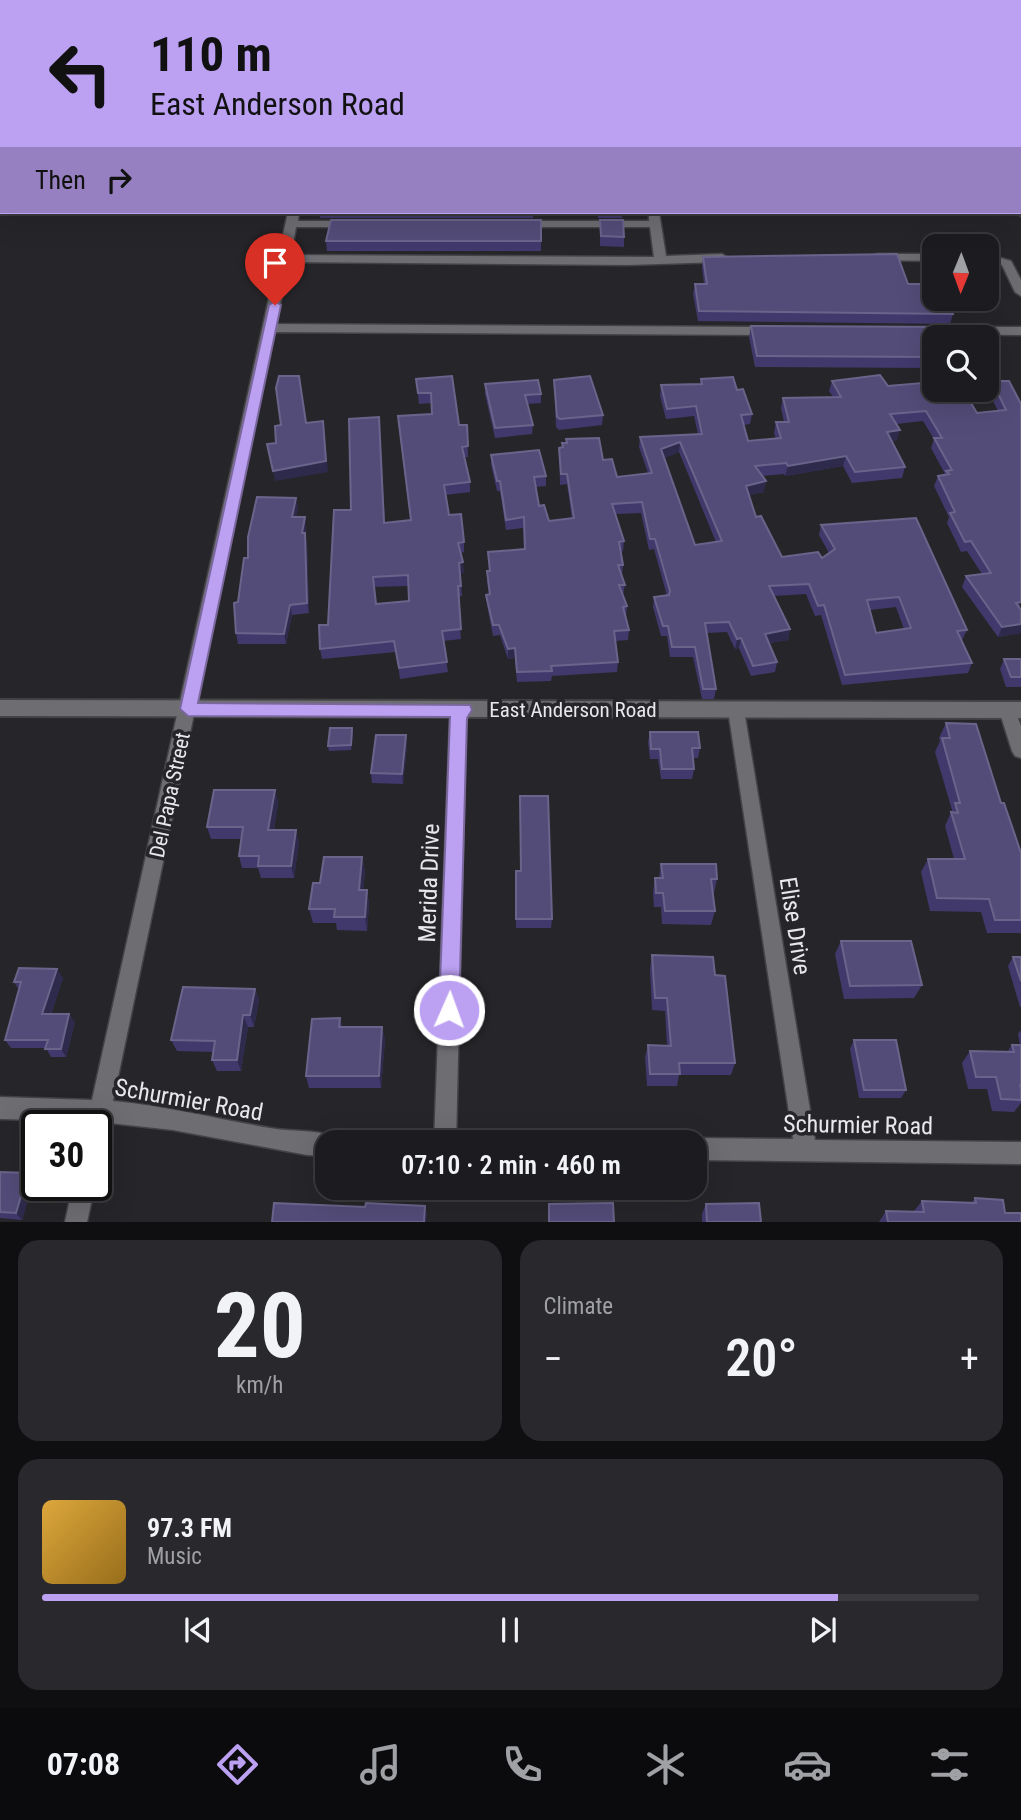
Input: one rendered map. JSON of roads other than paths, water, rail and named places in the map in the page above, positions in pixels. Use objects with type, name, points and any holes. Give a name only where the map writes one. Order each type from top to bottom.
[{"type":"street","points":[[293,218],[364,224]]},
{"type":"street","name":"Del Papa Street","points":[[101,1110],[293,218]]},
{"type":"street","points":[[503,224],[655,218],[660,258]]},
{"type":"street","points":[[285,258],[742,258]]},
{"type":"street","points":[[866,258],[922,258]]},
{"type":"street","points":[[999,261],[1007,263],[1021,292]]},
{"type":"street","points":[[270,328],[788,331]]},
{"type":"street","points":[[999,331],[1021,331]]},
{"type":"street","name":"East Anderson Road","points":[[0,708],[1014,710]]},
{"type":"street","name":"Merida Drive","points":[[445,1130],[458,717],[464,710]]},
{"type":"street","name":"Elise Drive","points":[[736,710],[806,1150]]},
{"type":"street","points":[[1014,710],[1021,751]]},
{"type":"street","name":"Schurmier Road","points":[[0,1108],[21,1111]]},
{"type":"street","name":"Schurmier Road","points":[[112,1121],[175,1119],[276,1142],[315,1144]]},
{"type":"street","name":"Schurmier Road","points":[[707,1149],[1021,1153]]},
{"type":"street","points":[[76,1222],[81,1201]]}]
